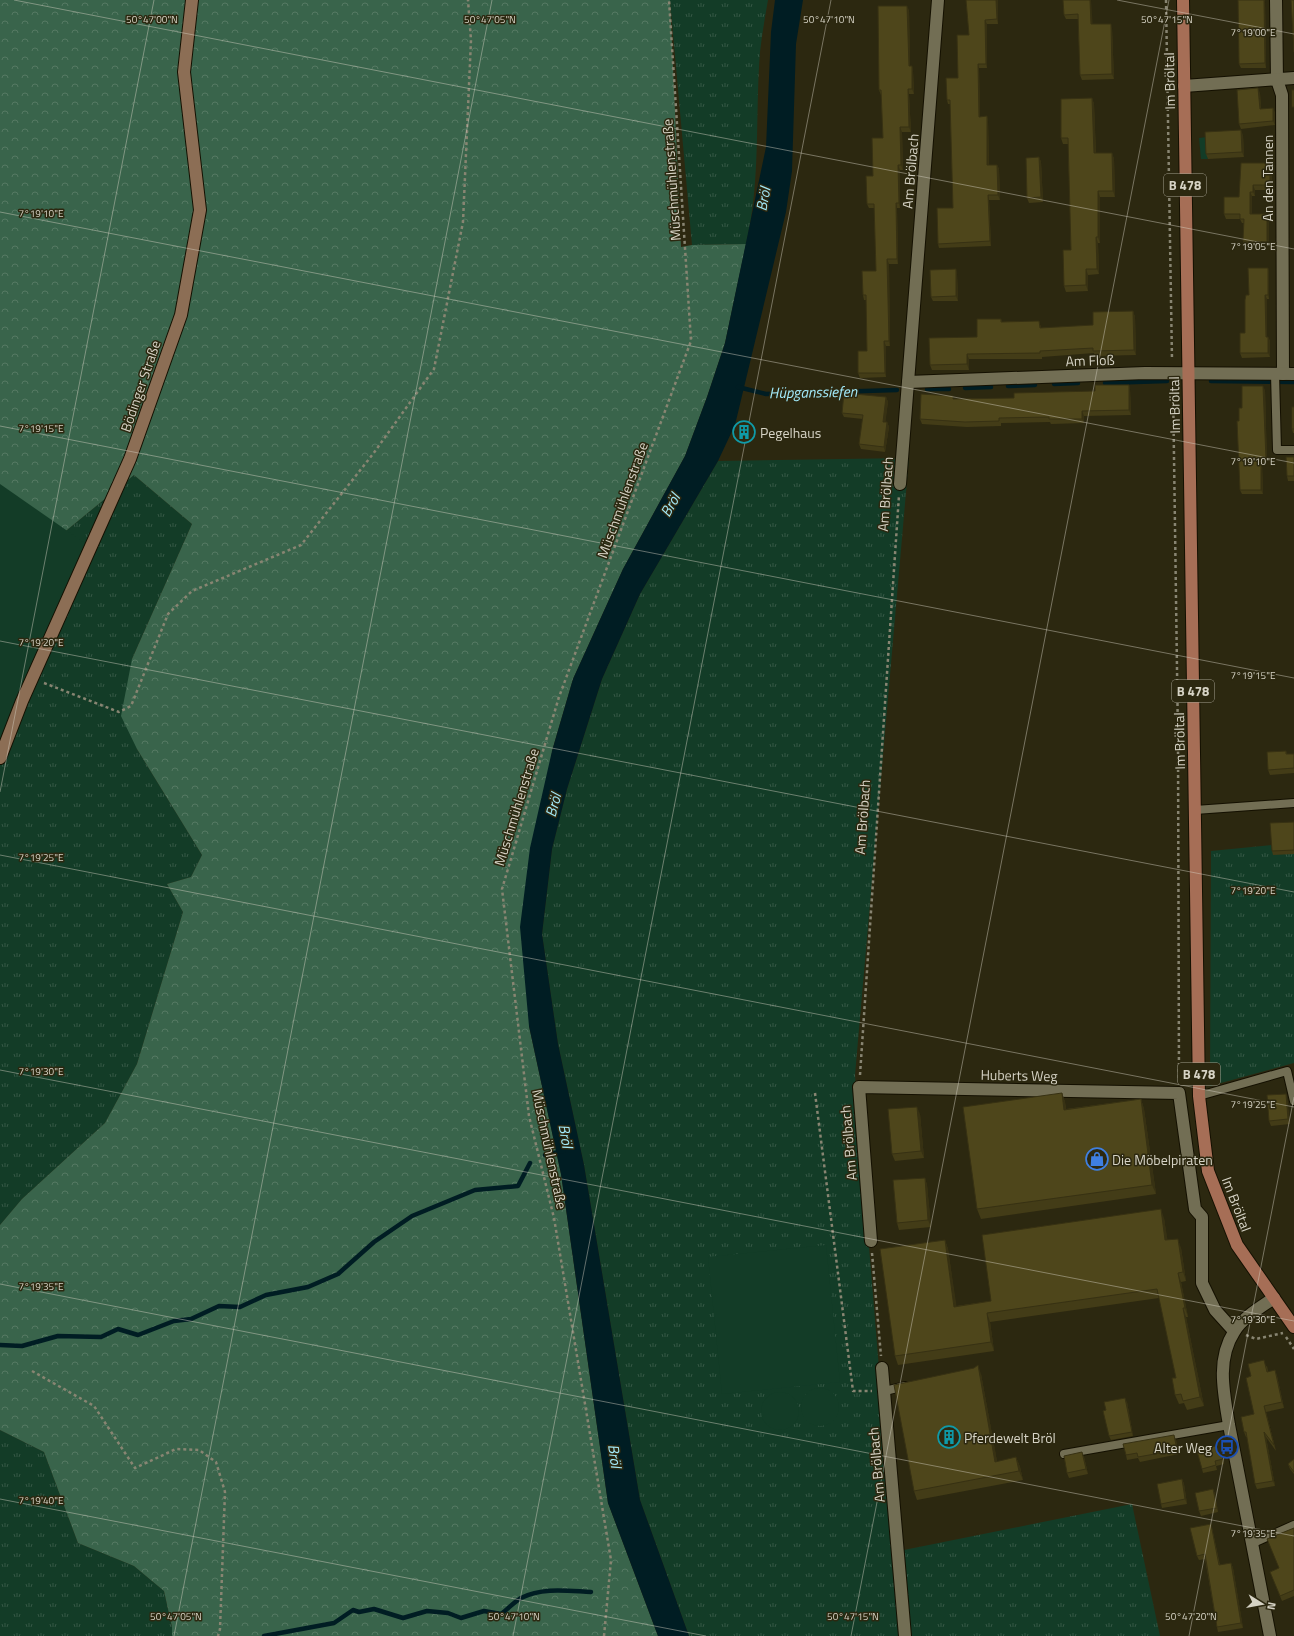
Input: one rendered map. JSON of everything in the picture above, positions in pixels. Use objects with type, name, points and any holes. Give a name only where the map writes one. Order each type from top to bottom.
[{"type":"main road","name":"Im Bröltal","points":[[1183,0],[1200,1096],[1208,1171],[1237,1245],[1294,1327]]},
{"type":"street","name":"Bödinger Straße","points":[[0,758],[32,678],[130,460],[181,315],[200,210],[184,72],[192,0]]},
{"type":"street","name":"Am Brölbach","points":[[900,484],[938,0]]},
{"type":"street","name":"An den Tannen","points":[[1276,0],[1278,80],[1282,95],[1284,374]]},
{"type":"street","points":[[1184,86],[1294,78]]},
{"type":"street","name":"Am Floß","points":[[908,382],[1173,373],[1284,374]]},
{"type":"street","name":"Am Brölbach","points":[[859,1087],[871,1241]]},
{"type":"street","name":"Huberts Weg","points":[[859,1087],[1179,1093]]},
{"type":"street","points":[[1179,1093],[1195,1209],[1202,1217],[1202,1283],[1215,1310],[1234,1331]]},
{"type":"street","points":[[1270,1636],[1229,1425],[1222,1370],[1226,1352],[1234,1331],[1248,1317],[1274,1298]]},
{"type":"street","name":"Am Brölbach","points":[[882,1368],[904,1636]]},
{"type":"lane","points":[[1284,374],[1275,387],[1277,450],[1294,450]]},
{"type":"lane","points":[[1195,810],[1294,803]]},
{"type":"lane","points":[[1200,1096],[1287,1071],[1294,1101]]},
{"type":"lane","points":[[884,1391],[915,1384]]},
{"type":"lane","points":[[1064,1454],[1229,1425]]},
{"type":"lane","points":[[1251,1544],[1294,1525]]},
{"type":"path","points":[[32,678],[119,712],[131,706],[168,614],[192,592],[301,545],[374,454],[434,369],[463,222],[471,40],[468,0]]},
{"type":"path","name":"Müschmühlenstraße","points":[[604,1636],[611,1560],[554,1218],[529,1116],[502,889],[559,697],[691,341],[669,0]]},
{"type":"path","points":[[1166,0],[1178,739],[1179,1093]]},
{"type":"path","name":"Am Brölbach","points":[[859,1087],[900,484]]},
{"type":"path","points":[[816,1093],[853,1391],[884,1391]]},
{"type":"path","points":[[871,1241],[882,1368]]},
{"type":"path","points":[[1234,1331],[1256,1339],[1282,1332],[1294,1349]]},
{"type":"path","points":[[32,1371],[94,1406],[135,1468],[176,1449],[199,1450],[216,1462],[225,1492],[220,1630],[218,1636]]},
{"type":"green space","points":[[0,0],[670,0],[681,247],[692,245],[746,244],[725,343],[685,456],[623,569],[573,679],[552,751],[529,1026],[561,1174],[608,1503],[658,1636],[172,1636],[172,1627],[164,1591],[134,1566],[78,1543],[44,1452],[0,1430],[0,1225],[22,1199],[105,1123],[137,1064],[183,912],[167,884],[191,877],[202,855],[137,749],[121,716],[132,659],[192,524],[134,475],[0,585]]},
{"type":"green space","points":[[670,0],[768,0],[760,52],[754,196],[746,244],[692,245]]},
{"type":"green space","points":[[1207,137],[1208,159],[1201,159],[1199,138]]},
{"type":"green space","points":[[909,458],[855,1075],[894,1552],[1132,1504],[1160,1636],[689,1636],[640,1500],[584,1165],[558,1044],[542,934],[552,849],[567,789],[602,679],[640,594],[718,461]]},
{"type":"green space","points":[[134,475],[192,524],[132,659],[137,749],[202,855],[191,877],[167,884],[183,912],[137,1064],[105,1123],[22,1199],[0,1225],[0,585]]},
{"type":"green space","points":[[0,484],[89,546],[0,754]]},
{"type":"green space","points":[[1294,843],[1294,1063],[1210,1086],[1211,851]]},
{"type":"green space","points":[[826,1245],[840,1382],[722,1394],[708,1257]]},
{"type":"green space","points":[[816,1388],[824,1388],[836,1397],[839,1407],[836,1417],[830,1423],[824,1426],[816,1426],[804,1417],[801,1411],[801,1403],[810,1391]]},
{"type":"green space","points":[[776,1392],[784,1392],[796,1401],[799,1411],[796,1421],[790,1427],[784,1430],[776,1430],[764,1421],[761,1415],[761,1407],[770,1395]]},
{"type":"green space","points":[[0,1430],[44,1452],[78,1543],[134,1566],[164,1591],[172,1627],[172,1636],[0,1636]]},
{"type":"water","name":"Bröl","points":[[775,0],[803,0],[796,44],[792,171],[786,212],[735,425],[718,461],[640,594],[602,679],[567,789],[552,849],[542,934],[558,1044],[584,1165],[640,1500],[689,1636],[658,1636],[608,1503],[561,1174],[529,1026],[520,927],[530,848],[552,751],[573,679],[623,569],[685,456],[725,343],[766,147],[771,32]]},
{"type":"building","points":[[966,0],[996,0],[997,19],[985,20],[986,64],[978,64],[979,117],[987,116],[987,165],[997,165],[998,195],[988,195],[990,241],[938,244],[937,208],[953,208],[950,100],[947,100],[946,78],[958,78],[957,35],[969,35]]},
{"type":"building","points":[[1063,0],[1090,0],[1091,24],[1111,24],[1112,74],[1080,75],[1078,14],[1064,15]]},
{"type":"building","points":[[1238,0],[1264,0],[1265,63],[1239,64]]},
{"type":"building","points":[[1291,0],[1294,0],[1294,52]]},
{"type":"building","points":[[878,6],[907,6],[909,66],[912,66],[912,89],[908,89],[909,127],[900,127],[901,165],[898,165],[899,203],[896,203],[897,259],[887,259],[889,341],[884,341],[885,373],[858,373],[858,351],[867,351],[866,295],[863,295],[862,271],[876,271],[874,204],[867,204],[866,176],[873,176],[872,138],[883,138],[881,90],[879,90]]},
{"type":"building","points":[[1258,88],[1260,109],[1273,108],[1273,121],[1239,124],[1237,90]]},
{"type":"building","points":[[1292,90],[1294,90],[1294,107],[1292,107]]},
{"type":"building","points":[[1092,98],[1094,153],[1112,153],[1113,191],[1098,191],[1098,237],[1096,237],[1097,269],[1086,269],[1086,285],[1064,286],[1063,250],[1071,250],[1068,138],[1061,138],[1061,99]]},
{"type":"building","points":[[1241,130],[1242,152],[1206,154],[1205,132]]},
{"type":"building","points":[[1039,157],[1041,197],[1027,198],[1026,158]]},
{"type":"building","points":[[1241,163],[1270,163],[1270,185],[1253,185],[1253,192],[1250,192],[1250,214],[1267,214],[1267,242],[1243,241],[1244,219],[1240,219],[1240,214],[1224,214],[1224,197],[1239,197]]},
{"type":"building","points":[[1248,268],[1268,268],[1268,295],[1265,295],[1268,353],[1240,353],[1240,333],[1245,333],[1245,300],[1246,295],[1249,295]]},
{"type":"building","points":[[956,269],[956,296],[931,297],[930,270]]},
{"type":"building","points":[[1133,311],[1134,350],[1093,351],[1093,348],[1040,351],[1040,353],[967,354],[967,364],[930,365],[929,338],[977,337],[977,319],[1001,319],[1001,322],[1039,321],[1040,328],[1093,325],[1093,312]]},
{"type":"building","points":[[1095,385],[1129,385],[1129,410],[1082,411],[1082,419],[1049,419],[1049,417],[999,418],[999,421],[965,422],[920,419],[921,394],[953,396],[953,399],[1014,398],[1014,393],[1095,391]]},
{"type":"building","points":[[1242,386],[1263,386],[1266,459],[1261,459],[1261,490],[1240,490],[1237,421],[1239,421],[1239,408],[1242,408]]},
{"type":"building","points":[[844,393],[886,397],[883,422],[887,422],[884,447],[859,444],[863,415],[842,413]]},
{"type":"building","points":[[1292,407],[1294,407],[1294,429],[1292,429]]},
{"type":"building","points":[[1286,457],[1294,457],[1294,476],[1287,476]]},
{"type":"building","points":[[1286,751],[1286,754],[1294,754],[1294,768],[1268,770],[1267,752]]},
{"type":"building","points":[[1294,822],[1294,850],[1272,851],[1270,823]]},
{"type":"building","points":[[1062,1093],[1064,1110],[1141,1099],[1152,1185],[977,1209],[963,1107]]},
{"type":"building","points":[[1286,1094],[1288,1119],[1269,1121],[1267,1095]]},
{"type":"building","points":[[917,1107],[921,1151],[892,1154],[888,1109]]},
{"type":"building","points":[[925,1178],[928,1220],[897,1223],[893,1180]]},
{"type":"building","points":[[1161,1209],[1165,1240],[1178,1239],[1183,1272],[1178,1273],[1200,1397],[1183,1401],[1181,1394],[1175,1395],[1172,1378],[1176,1378],[1157,1289],[987,1313],[991,1342],[895,1356],[880,1249],[945,1240],[954,1307],[991,1301],[982,1235]]},
{"type":"building","points":[[1264,1360],[1267,1372],[1275,1370],[1282,1402],[1264,1406],[1274,1445],[1264,1432],[1273,1481],[1255,1484],[1246,1432],[1244,1432],[1241,1417],[1254,1414],[1246,1378],[1251,1376],[1248,1364]]},
{"type":"building","name":"Pferdewelt Bröl","points":[[978,1365],[995,1462],[1016,1457],[1019,1471],[914,1491],[894,1385],[974,1368]]},
{"type":"building","points":[[1125,1398],[1132,1432],[1109,1436],[1103,1411],[1106,1410],[1104,1402]]},
{"type":"building","points":[[1174,1435],[1177,1450],[1138,1457],[1137,1453],[1126,1455],[1123,1444]]},
{"type":"building","points":[[1219,1445],[1223,1459],[1215,1461],[1216,1465],[1202,1469],[1197,1451]]},
{"type":"building","points":[[1082,1452],[1086,1469],[1067,1473],[1064,1456]]},
{"type":"building","points":[[1294,1459],[1294,1472],[1288,1464]]},
{"type":"building","points":[[1182,1479],[1185,1499],[1161,1504],[1157,1484]]},
{"type":"building","points":[[1213,1489],[1217,1508],[1199,1511],[1195,1493]]},
{"type":"building","points":[[1211,1524],[1219,1565],[1231,1563],[1241,1623],[1217,1627],[1205,1554],[1197,1556],[1190,1528]]},
{"type":"building","points":[[1294,1528],[1294,1590],[1280,1596],[1270,1572],[1279,1568],[1267,1539]]},
{"type":"waterway","name":"Hüpganssiefen","points":[[1105,383],[1167,381]]},
{"type":"waterway","name":"Hüpganssiefen","points":[[1211,381],[1294,382]]},
{"type":"waterway","name":"Hüpganssiefen","points":[[1054,384],[1078,383]]},
{"type":"waterway","name":"Hüpganssiefen","points":[[1008,386],[1035,385]]},
{"type":"waterway","name":"Hüpganssiefen","points":[[738,387],[766,394],[897,390]]},
{"type":"waterway","name":"Hüpganssiefen","points":[[965,388],[991,387]]},
{"type":"waterway","name":"Hüpganssiefen","points":[[927,389],[949,389]]},
{"type":"waterway","name":"Bröl","points":[[545,1155],[563,1151]]},
{"type":"waterway","points":[[0,1345],[22,1346],[58,1336],[101,1337],[118,1329],[138,1335],[174,1321],[191,1319],[219,1306],[240,1307],[266,1295],[308,1287],[338,1274],[374,1242],[412,1216],[475,1190],[518,1186],[530,1163]]},
{"type":"waterway","points":[[264,1636],[334,1623],[353,1610],[359,1612],[374,1609],[403,1618],[427,1611],[448,1613],[461,1618],[484,1611],[501,1614],[521,1598],[538,1592],[556,1590],[591,1592]]},
{"type":"place","name":"Pegelhaus","points":[[744,432]]},
{"type":"place","name":"Die Möbelpiraten","points":[[1097,1159]]},
{"type":"place","name":"Pferdewelt Bröl","points":[[949,1437]]},
{"type":"place","name":"Alter Weg","points":[[1227,1447]]}]
